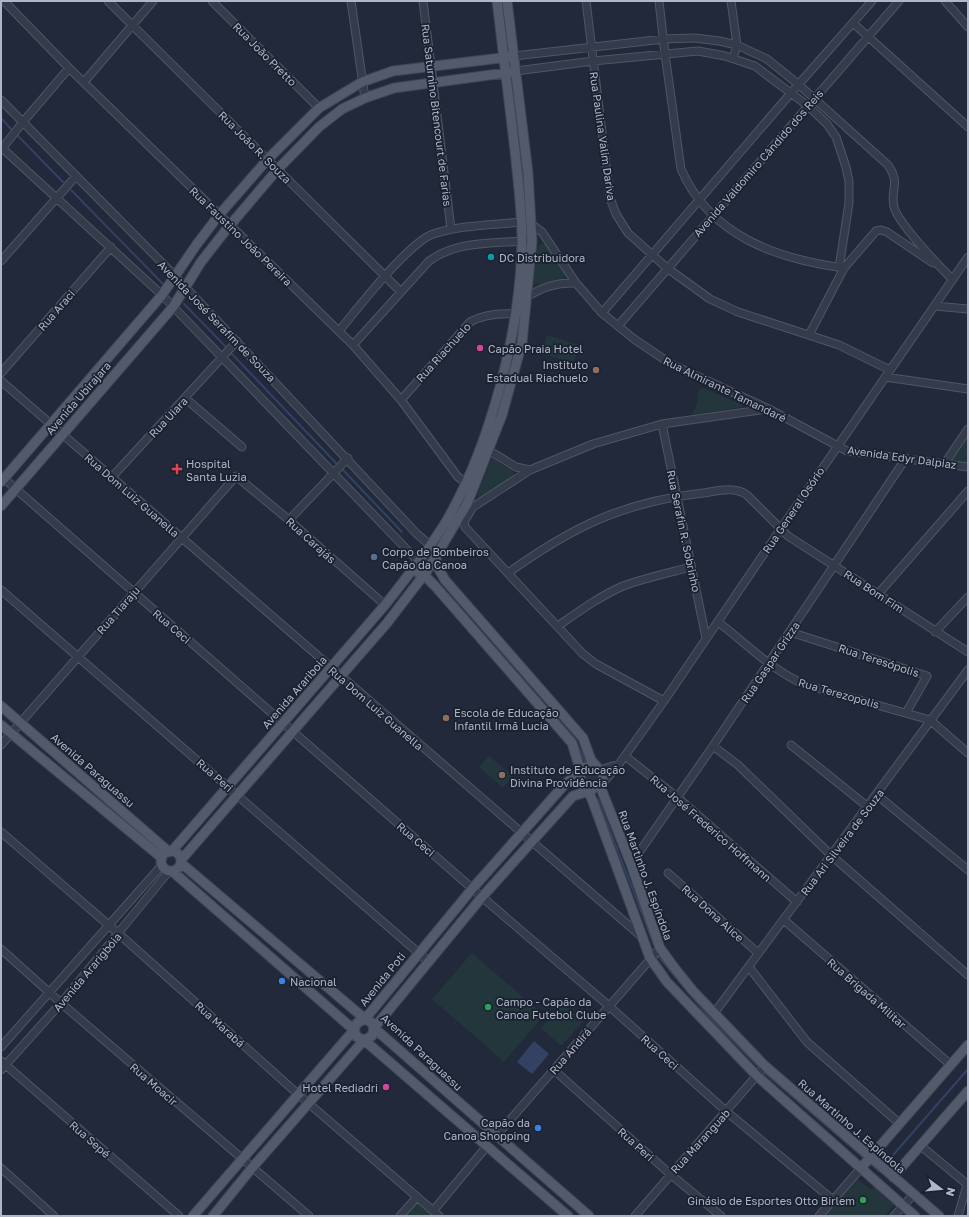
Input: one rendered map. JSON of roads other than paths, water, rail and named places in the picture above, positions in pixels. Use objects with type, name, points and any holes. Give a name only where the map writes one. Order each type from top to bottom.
[{"type":"main road","name":"Avenida Arariboia","points":[[170,851],[377,614],[416,565],[447,520],[465,482],[492,411],[510,346],[516,314],[522,241],[506,72],[497,1]]},
{"type":"main road","points":[[171,871],[178,869],[181,861],[387,623],[423,576],[470,505],[488,450],[502,415],[517,364],[522,343],[532,258],[528,173],[507,1]]},
{"type":"main road","name":"Avenida Ubirajara","points":[[2,479],[162,295],[219,215],[268,159],[319,108],[362,82],[392,71],[514,56]]},
{"type":"main road","name":"Avenida Ubirajara","points":[[1,506],[173,307],[201,262],[229,226],[277,170],[319,127],[342,109],[365,98],[394,88],[516,71]]},
{"type":"main road","name":"Rua Martinho J. Espíndola","points":[[430,545],[435,547],[437,566],[446,580],[583,738],[591,760],[602,774],[601,785],[631,864],[660,948],[694,992],[715,1012],[765,1066],[939,1216]]},
{"type":"main road","points":[[416,565],[417,572],[435,586],[572,743],[581,772],[580,783],[588,790],[650,958],[667,982],[757,1076],[915,1216]]},
{"type":"main road","points":[[377,614],[387,623]]},
{"type":"main road","points":[[362,631],[372,640]]},
{"type":"main road","points":[[317,684],[328,692]]},
{"type":"main road","name":"Avenida Paraguassu","points":[[1,706],[170,851]]},
{"type":"main road","name":"Avenida Paraguassu","points":[[1,725],[162,862]]},
{"type":"main road","points":[[261,748],[272,757]]},
{"type":"main road","name":"Avenida Poti","points":[[193,1216],[241,1159],[299,1095],[354,1030],[357,1023],[365,1020],[472,888],[565,784],[586,767],[593,766],[599,769]]},
{"type":"main road","points":[[213,1216],[308,1103],[364,1040],[372,1036],[374,1028],[482,897],[531,842],[573,796],[588,790],[597,789],[601,785]]},
{"type":"main road","points":[[181,861],[178,854],[170,851],[162,862],[354,1030],[357,1037],[364,1040],[568,1216]]},
{"type":"main road","name":"Avenida Paraguassu","points":[[181,861],[365,1020],[371,1022],[374,1028],[589,1216]]},
{"type":"main road","points":[[861,1168],[968,1045]]},
{"type":"main road","points":[[893,1177],[968,1091]]},
{"type":"street","name":"Rua Faustino João Pereira","points":[[4,1],[69,68],[229,226],[353,345],[401,400],[458,477],[465,482]]},
{"type":"street","name":"Rua João R. Souza","points":[[108,1],[401,292]]},
{"type":"street","points":[[84,82],[153,1]]},
{"type":"street","name":"Rua João Pretto","points":[[212,1],[319,108]]},
{"type":"street","points":[[351,1],[365,98]]},
{"type":"street","name":"Rua Saturnino Bitencourt de Farias","points":[[423,1],[451,229]]},
{"type":"street","name":"Rua Paulina Valim Dariva","points":[[586,1],[610,198],[616,214],[628,234],[667,268],[710,299],[738,312],[839,345],[890,370]]},
{"type":"street","points":[[659,1],[665,54],[682,169],[687,182],[699,201],[712,216],[752,243],[779,254],[842,268]]},
{"type":"street","points":[[731,1],[736,46],[733,58]]},
{"type":"street","name":"Avenida Valdomiro Cândido dos Reis","points":[[602,313],[790,93],[872,1]]},
{"type":"street","name":"Avenida Valdomiro Cândido dos Reis","points":[[618,326],[899,1]]},
{"type":"street","points":[[945,1],[968,26]]},
{"type":"street","points":[[853,23],[968,127]]},
{"type":"street","points":[[514,56],[664,39],[695,38],[736,46],[760,55],[798,84],[888,165],[895,178],[894,207],[899,218],[938,266],[952,280]]},
{"type":"street","points":[[516,71],[593,61],[698,51],[733,58],[755,66],[808,106],[827,124],[836,137],[846,167],[849,182],[849,203],[842,268]]},
{"type":"street","points":[[755,66],[760,55]]},
{"type":"street","points":[[2,148],[69,68]]},
{"type":"street","name":"Avenida José Serafim de Souza","points":[[1,100],[176,277],[348,458],[417,534],[430,545]]},
{"type":"street","name":"Avenida José Serafim de Souza","points":[[2,148],[162,295],[334,472],[415,558],[416,565]]},
{"type":"street","points":[[1,261],[76,176]]},
{"type":"street","points":[[339,331],[385,276],[415,246],[431,235],[451,229],[521,222],[531,224]]},
{"type":"street","name":"Rua Almirante Tamandaré","points":[[531,224],[542,232],[576,283],[602,313],[634,339],[671,364],[769,409],[837,447]]},
{"type":"street","points":[[809,335],[842,268],[872,234],[881,230],[887,232],[938,266]]},
{"type":"street","points":[[353,345],[429,261],[442,252],[458,246],[522,241]]},
{"type":"street","name":"Rua Araci","points":[[1,373],[110,247]]},
{"type":"street","name":"Rua General Osório","points":[[601,785],[625,756],[664,701],[968,257]]},
{"type":"street","points":[[528,296],[540,288],[550,285],[563,282],[576,283]]},
{"type":"street","points":[[935,306],[968,309]]},
{"type":"street","name":"Rua Riachuelo","points":[[401,400],[470,322],[484,316],[501,313],[516,314]]},
{"type":"street","name":"Rua Uiara","points":[[112,477],[237,341]]},
{"type":"street","points":[[885,377],[968,389]]},
{"type":"street","name":"Rua Dom Luiz Guanella","points":[[1,381],[521,834],[644,939]]},
{"type":"street","points":[[185,398],[242,447]]},
{"type":"street","points":[[664,701],[596,664],[558,626],[465,527],[464,522],[470,505],[530,470],[593,444],[662,424],[769,409]]},
{"type":"street","name":"Rua Serafin R. Sobrinho","points":[[662,424],[706,638]]},
{"type":"street","points":[[945,463],[968,429]]},
{"type":"street","name":"Avenida Edyr Dalpiaz","points":[[837,447],[847,451],[968,467]]},
{"type":"street","points":[[488,450],[516,467],[530,470]]},
{"type":"street","points":[[289,520],[348,458]]},
{"type":"street","name":"Rua Gaspar Grizza","points":[[631,864],[713,746],[906,458]]},
{"type":"street","name":"Rua Carajás","points":[[236,476],[289,520],[384,605]]},
{"type":"street","name":"Rua Tiaraju","points":[[1,745],[236,476]]},
{"type":"street","name":"Rua Ceci","points":[[2,479],[284,722],[482,897],[609,1006],[727,1112],[833,1200]]},
{"type":"street","name":"Rua Bom Fim","points":[[508,573],[546,546],[583,526],[615,512],[648,502],[676,496],[732,489],[744,492],[780,530],[968,652]]},
{"type":"street","points":[[879,594],[968,491]]},
{"type":"street","points":[[558,626],[596,601],[622,587],[647,578],[691,567]]},
{"type":"street","name":"Rua Peri","points":[[1,590],[79,656],[429,962]]},
{"type":"street","points":[[935,632],[968,597]]},
{"type":"street","name":"Rua Terezopolis","points":[[718,622],[768,664],[794,680],[806,685],[930,720]]},
{"type":"street","name":"Rua Teresópolis","points":[[790,632],[928,676],[906,713]]},
{"type":"street","name":"Rua Ari Silveira de Souza","points":[[715,1012],[832,856],[968,670]]},
{"type":"street","points":[[930,720],[968,753]]},
{"type":"street","points":[[791,745],[868,807]]},
{"type":"street","points":[[713,746],[752,779],[832,856],[968,975]]},
{"type":"street","name":"Rua José Frederico Hoffmann","points":[[625,756],[677,797],[797,902]]},
{"type":"street","points":[[599,769],[619,764]]},
{"type":"street","points":[[877,795],[968,870]]},
{"type":"street","name":"Rua Marabá","points":[[1,832],[108,924],[308,1103],[436,1213]]},
{"type":"street","name":"Avenida Ararigbóia","points":[[1,1047],[162,862]]},
{"type":"street","name":"Avenida Ararigbóia","points":[[2,1065],[61,1004],[171,871]]},
{"type":"street","name":"Rua Dona Alice","points":[[668,873],[758,954]]},
{"type":"street","name":"Rua Brigada Militar","points":[[784,920],[951,1065]]},
{"type":"street","name":"Rua Andirá","points":[[496,1136],[660,948]]},
{"type":"street","name":"Rua Moacir","points":[[1,949],[61,1004],[309,1216]]},
{"type":"street","points":[[749,966],[807,1042],[900,1124]]},
{"type":"street","name":"Rua Sepé","points":[[2,1065],[179,1216]]},
{"type":"street","name":"Rua Maranguab","points":[[635,1216],[670,1174],[727,1112],[765,1066]]},
{"type":"street","name":"Rua Peri","points":[[554,1070],[670,1174],[721,1216]]},
{"type":"street","points":[[436,1213],[487,1146]]},
{"type":"street","points":[[921,1146],[968,1185],[958,1216]]},
{"type":"street","points":[[1,1168],[54,1216]]},
{"type":"street","points":[[819,1216],[861,1168]]},
{"type":"street","points":[[894,1216],[913,1195]]},
{"type":"street","points":[[400,1216],[417,1197]]},
{"type":"water","points":[[534,1041],[549,1054],[532,1074],[517,1062]]},
{"type":"waterway","points":[[1,118],[11,129]]},
{"type":"waterway","points":[[18,136],[63,182]]},
{"type":"waterway","points":[[71,190],[163,284]]},
{"type":"waterway","points":[[184,304],[225,346]]},
{"type":"waterway","points":[[232,354],[336,463]]},
{"type":"waterway","points":[[343,470],[402,532]]},
{"type":"waterway","points":[[449,595],[575,739],[585,761]]},
{"type":"waterway","points":[[598,799],[654,945]]},
{"type":"waterway","points":[[658,956],[710,1018],[758,1066]]},
{"type":"waterway","points":[[887,1162],[968,1069]]},
{"type":"waterway","points":[[765,1073],[863,1157]]},
{"type":"waterway","points":[[870,1163],[879,1171]]},
{"type":"place","name":"DC Distribuidora","points":[[491,257]]},
{"type":"place","name":"Capão Praia Hotel","points":[[480,348]]},
{"type":"place","name":"Instituto Estadual Riachuelo","points":[[596,370]]},
{"type":"place","name":"Hospital Santa Luzia","points":[[177,469]]},
{"type":"place","name":"Corpo de Bombeiros Capão da Canoa","points":[[374,557]]},
{"type":"place","name":"Escola de Educação Infantil Irmã Lucia","points":[[446,718]]},
{"type":"place","name":"Instituto de Educação Divina Providência","points":[[502,775]]},
{"type":"place","name":"Nacional","points":[[282,981]]},
{"type":"place","name":"Campo - Capão da Canoa Futebol Clube","points":[[488,1007]]},
{"type":"place","name":"Hotel Rediadri","points":[[386,1087]]},
{"type":"place","name":"Capão da Canoa Shopping","points":[[538,1128]]},
{"type":"place","name":"Ginásio de Esportes Otto Birlem","points":[[863,1200]]}]
